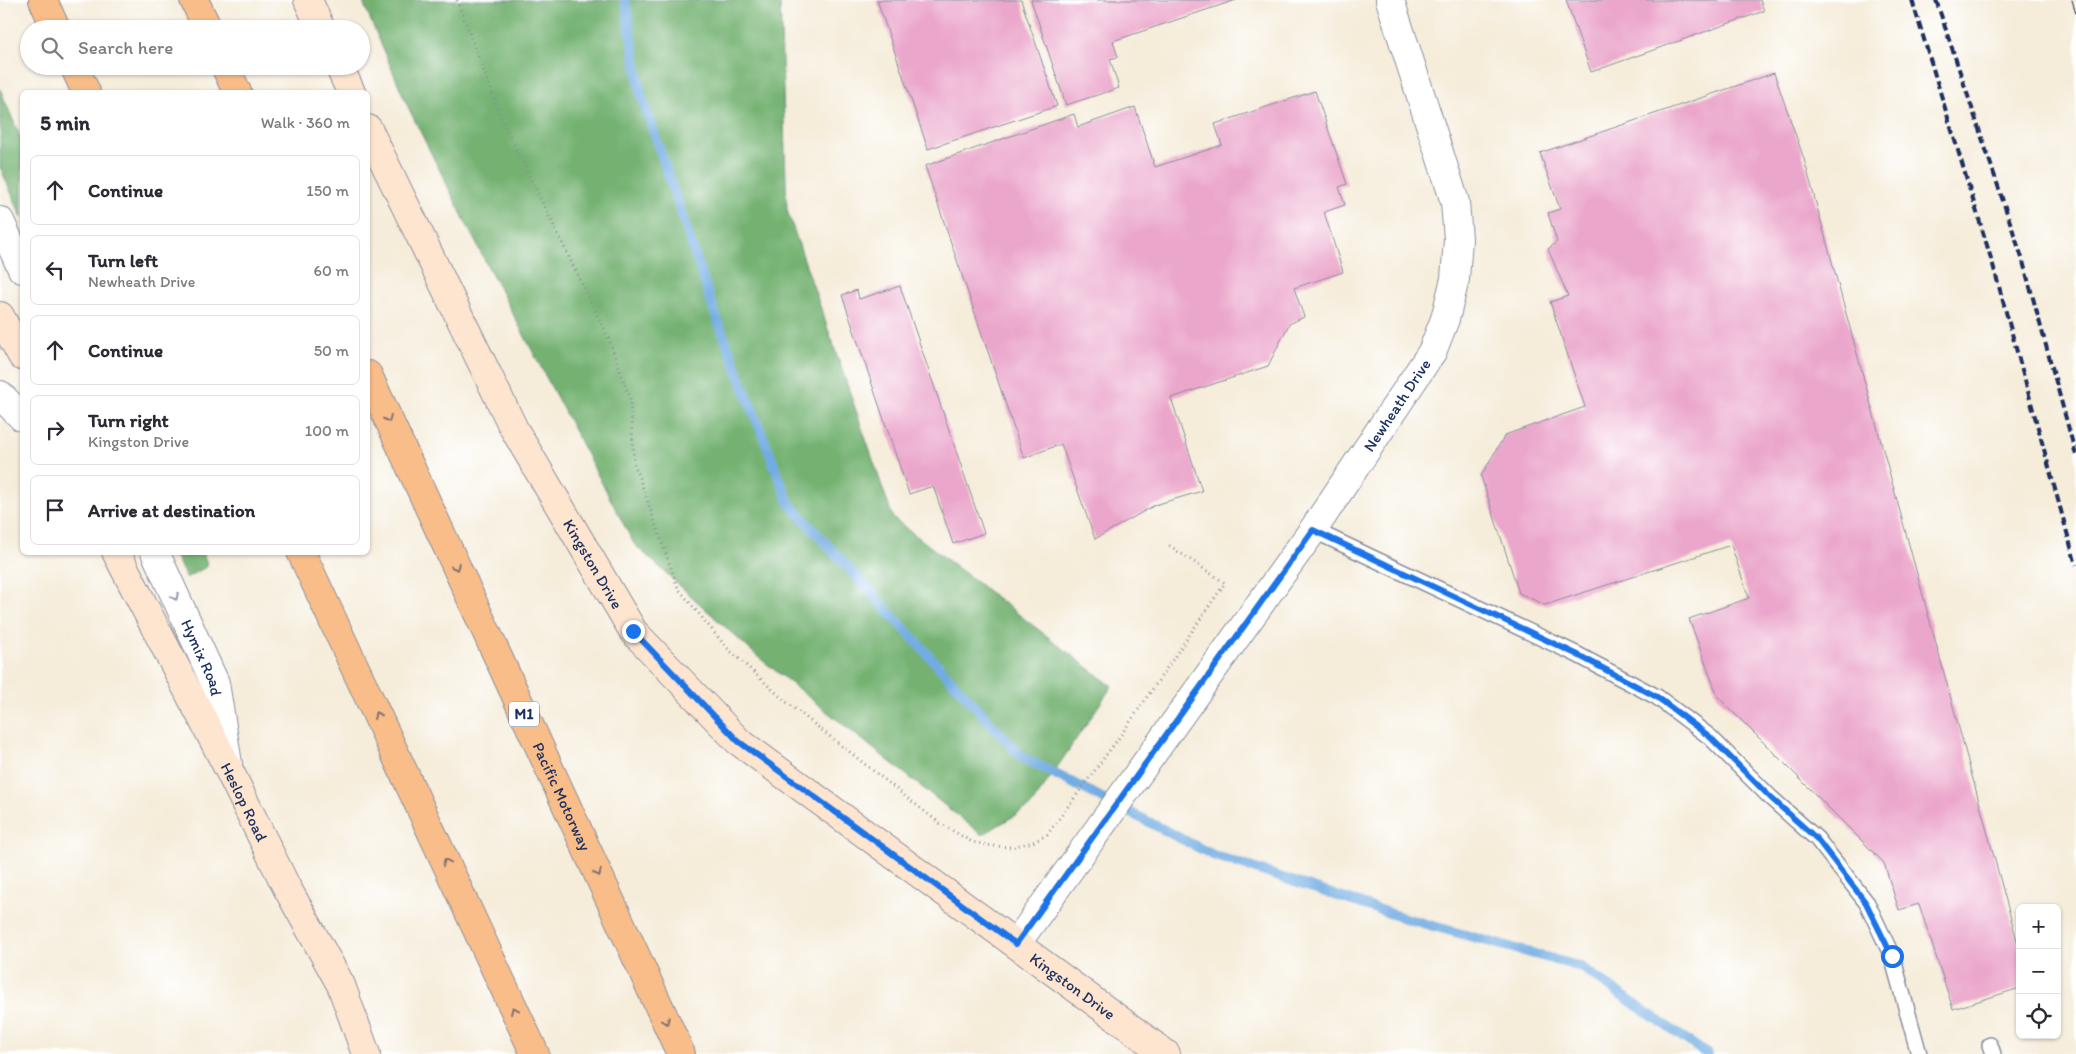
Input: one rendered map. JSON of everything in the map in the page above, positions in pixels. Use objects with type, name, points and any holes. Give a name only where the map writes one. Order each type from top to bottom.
[{"type":"highway","points":[[43,0],[52,20]]},
{"type":"highway","points":[[194,0],[204,20]]},
{"type":"highway","points":[[78,75],[85,90]]},
{"type":"highway","points":[[229,75],[236,90]]},
{"type":"highway","name":"Pacific Motorway","points":[[370,379],[681,1054]]},
{"type":"highway","points":[[302,555],[534,1054]]},
{"type":"street","points":[[308,0],[317,20]]},
{"type":"street","name":"Newheath Drive","points":[[1016,944],[1313,530],[1432,352],[1445,319],[1455,279],[1458,239],[1455,202],[1390,0]]},
{"type":"street","points":[[342,75],[349,90]]},
{"type":"street","name":"Kingston Drive","points":[[370,133],[514,429],[633,631],[738,741],[1166,1054]]},
{"type":"street","points":[[0,221],[20,264]]},
{"type":"street","points":[[0,316],[20,352]]},
{"type":"street","points":[[0,395],[20,416]]},
{"type":"street","name":"Heslop Road","points":[[118,555],[229,770],[286,886],[341,985],[366,1054]]},
{"type":"street","name":"Hymix Road","points":[[156,555],[215,683],[229,770]]},
{"type":"lane","points":[[1313,530],[1576,654],[1657,697],[1710,737],[1771,798],[1817,839],[1866,903],[1892,956],[1919,1054]]},
{"type":"path","points":[[457,0],[503,122],[608,337],[630,399],[634,462],[678,588],[726,647],[778,695],[938,822],[972,842],[993,846],[1033,842],[1047,835],[1121,735],[1224,583],[1168,544]]},
{"type":"green space","points":[[362,0],[780,0],[787,210],[893,518],[1112,686],[1031,806],[982,835],[757,656],[634,544],[485,261],[408,107]]},
{"type":"green space","points":[[0,89],[20,136],[20,213],[0,167]]},
{"type":"green space","points":[[175,555],[204,555],[208,566],[186,578]]},
{"type":"building","points":[[877,0],[1021,0],[1057,106],[928,149]]},
{"type":"building","points":[[1031,0],[1236,0],[1113,41],[1118,57],[1110,59],[1119,88],[1066,105]]},
{"type":"building","points":[[1566,0],[1760,0],[1764,11],[1591,72]]},
{"type":"building","points":[[1774,73],[1804,159],[2016,937],[2016,989],[1953,1009],[1919,904],[1899,910],[1884,863],[1718,697],[1689,619],[1749,598],[1731,545],[1545,605],[1519,593],[1481,476],[1505,435],[1585,407],[1550,302],[1568,296],[1548,249],[1557,242],[1548,213],[1560,209],[1540,153]]},
{"type":"building","points":[[1315,91],[1347,184],[1339,187],[1345,205],[1324,212],[1343,272],[1294,288],[1304,317],[1289,324],[1268,366],[1171,398],[1202,491],[1155,505],[1095,539],[1061,444],[1024,458],[925,166],[1074,114],[1078,127],[1135,107],[1155,167],[1222,145],[1215,124]]},
{"type":"building","points":[[900,286],[984,533],[953,544],[933,486],[909,494],[842,295],[857,290],[859,299]]},
{"type":"waterway","points":[[625,0],[641,94],[713,308],[789,503],[1022,757],[1213,855],[1401,917],[1581,967],[1707,1054]]},
{"type":"tram line","points":[[2072,0],[2076,14]]},
{"type":"railway","points":[[1912,0],[1993,265],[2076,565]]},
{"type":"railway","points":[[1936,0],[2022,258],[2076,455]]},
{"type":"route","points":[[633,631],[738,741],[1016,944],[1313,530],[1498,616],[1576,654],[1657,697],[1710,737],[1771,798],[1817,839],[1866,903],[1892,956]]}]
